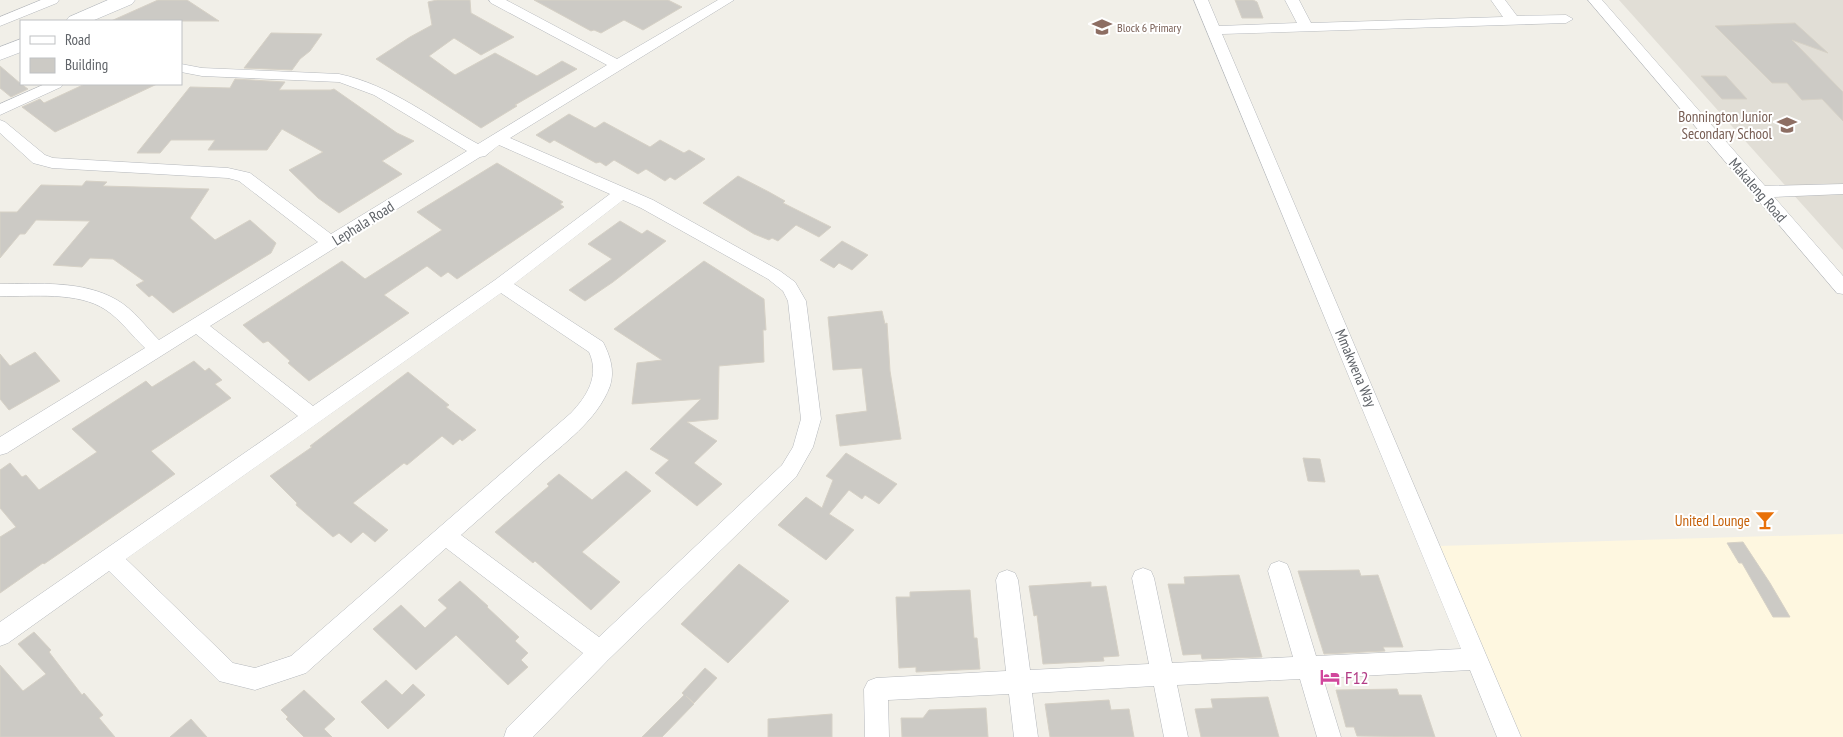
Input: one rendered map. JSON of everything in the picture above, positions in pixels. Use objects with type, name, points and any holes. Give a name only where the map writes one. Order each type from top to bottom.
[{"type":"main road","points":[[78,20],[125,0]]},
{"type":"main road","points":[[0,54],[20,45]]},
{"type":"street","points":[[0,22],[52,0]]},
{"type":"street","points":[[496,0],[617,65]]},
{"type":"street","name":"Mmakwena Way","points":[[1201,0],[1509,737]]},
{"type":"street","points":[[1292,0],[1306,26]]},
{"type":"street","points":[[1498,0],[1513,21]]},
{"type":"street","name":"Makaleng Road","points":[[1595,0],[1843,288]]},
{"type":"street","name":"Lephala Road","points":[[0,447],[722,1]]},
{"type":"street","points":[[1214,30],[1566,20]]},
{"type":"street","points":[[182,68],[202,72],[356,80],[371,85],[439,129],[480,152]]},
{"type":"street","points":[[0,110],[54,85]]},
{"type":"street","points":[[0,125],[39,159],[52,163],[228,173],[244,177],[331,243]]},
{"type":"street","points":[[499,139],[647,204],[774,275],[789,287],[796,301],[811,419],[808,438],[801,454],[789,472],[600,652],[516,737]]},
{"type":"street","points":[[1760,192],[1843,190]]},
{"type":"street","points":[[0,635],[313,417],[500,284],[622,193]]},
{"type":"street","points":[[111,559],[227,673],[255,679],[298,665],[578,420],[589,407],[600,388],[604,370],[602,357],[596,347],[500,284]]},
{"type":"street","points":[[0,290],[68,293],[90,297],[111,304],[156,349]]},
{"type":"street","points":[[197,325],[313,417]]},
{"type":"street","points":[[446,536],[600,652]]},
{"type":"street","points":[[1279,571],[1329,737]]},
{"type":"street","points":[[1143,578],[1176,737]]},
{"type":"street","points":[[1007,580],[1026,737]]},
{"type":"street","points":[[877,737],[876,689],[1308,669],[1477,659]]},
{"type":"shaded area","name":"Bonnington Junior Secondary School","points":[[1619,0],[1843,0],[1843,250]]},
{"type":"shaded area","points":[[1843,534],[1843,737],[1521,737],[1438,546]]},
{"type":"building","points":[[158,0],[187,0],[219,21],[182,20],[113,20]]},
{"type":"building","points":[[437,0],[470,0],[471,13],[514,37],[481,55],[454,38],[429,56],[455,75],[495,53],[537,76],[562,61],[577,69],[515,105],[517,106],[481,128],[376,59],[432,25],[428,2]]},
{"type":"building","points":[[534,0],[668,0],[682,7],[643,30],[624,20],[601,33],[594,30],[591,31]]},
{"type":"building","points":[[1235,0],[1253,0],[1257,2],[1263,18],[1242,18]]},
{"type":"building","points":[[1795,23],[1828,53],[1792,40],[1843,92],[1843,121],[1822,99],[1802,100],[1787,83],[1772,83],[1715,26]]},
{"type":"building","points":[[271,33],[322,34],[310,51],[300,59],[292,70],[244,68]]},
{"type":"building","points":[[0,66],[20,85],[28,89],[11,97],[0,88]]},
{"type":"building","points":[[1701,76],[1726,76],[1747,99],[1722,99]]},
{"type":"building","points":[[235,79],[285,82],[279,90],[334,89],[397,133],[414,141],[382,161],[402,174],[339,213],[318,198],[289,170],[323,152],[282,129],[267,150],[208,150],[215,140],[171,140],[160,153],[137,153],[190,87],[230,88]]},
{"type":"building","points":[[83,85],[155,85],[55,132],[22,107],[40,99],[44,103]]},
{"type":"building","points":[[569,114],[595,128],[604,122],[650,147],[660,140],[684,153],[689,150],[705,159],[675,180],[670,177],[665,181],[646,169],[638,174],[614,160],[606,166],[600,162],[596,163],[554,140],[550,143],[536,135]]},
{"type":"building","points":[[497,163],[563,202],[560,204],[564,207],[457,279],[448,272],[441,277],[427,266],[384,295],[409,313],[309,381],[288,363],[290,361],[268,341],[263,343],[243,325],[342,261],[365,279],[442,230],[417,212]]},
{"type":"building","points":[[738,176],[785,201],[783,203],[831,227],[819,237],[796,225],[778,241],[772,238],[769,240],[754,234],[703,203]]},
{"type":"building","points":[[86,181],[107,182],[103,186],[209,189],[190,218],[215,240],[250,220],[276,243],[271,253],[173,313],[152,295],[149,297],[136,285],[144,281],[113,259],[90,258],[82,267],[53,265],[90,221],[36,220],[25,234],[20,234],[0,258],[0,212],[17,212],[41,185],[82,186]]},
{"type":"building","points":[[620,221],[642,234],[647,230],[666,241],[585,301],[569,290],[612,259],[588,244]]},
{"type":"building","points":[[842,241],[868,255],[852,270],[839,263],[834,268],[820,260]]},
{"type":"building","points":[[704,261],[764,299],[766,330],[763,330],[764,362],[719,366],[718,419],[687,422],[717,441],[694,463],[722,484],[697,506],[655,473],[669,460],[650,449],[701,399],[632,404],[637,363],[662,360],[614,329]]},
{"type":"building","points":[[882,311],[885,324],[887,323],[890,371],[901,439],[840,446],[836,415],[867,411],[862,368],[833,370],[828,317]]},
{"type":"building","points":[[35,352],[60,381],[9,410],[0,399],[0,354],[10,366]]},
{"type":"building","points":[[194,361],[205,371],[209,368],[222,380],[215,384],[231,398],[151,451],[175,474],[0,593],[0,537],[16,527],[0,508],[0,470],[10,463],[22,477],[26,475],[39,490],[97,452],[72,429],[146,381],[152,387]]},
{"type":"building","points":[[408,372],[449,405],[446,407],[476,430],[462,441],[460,439],[453,445],[442,436],[407,465],[404,463],[353,503],[388,530],[375,542],[363,532],[351,543],[339,533],[333,537],[296,505],[297,503],[270,476],[312,447],[310,446]]},
{"type":"building","points":[[846,453],[897,484],[879,504],[865,495],[862,499],[849,490],[829,514],[854,530],[826,560],[778,525],[806,497],[822,508],[833,480],[826,476]]},
{"type":"building","points":[[1303,458],[1320,459],[1325,482],[1308,481]]},
{"type":"building","points":[[626,471],[651,491],[582,552],[620,582],[591,610],[535,561],[533,563],[495,532],[549,486],[547,484],[559,474],[592,500]]},
{"type":"building","points":[[1743,542],[1790,617],[1773,617],[1742,563],[1739,563],[1727,543]]},
{"type":"building","points":[[739,564],[789,601],[728,663],[681,624]]},
{"type":"building","points":[[1359,570],[1361,576],[1378,575],[1403,647],[1383,647],[1385,651],[1324,654],[1298,571]]},
{"type":"building","points":[[1239,575],[1262,657],[1202,659],[1201,654],[1183,655],[1168,584],[1185,584],[1184,577]]},
{"type":"building","points":[[460,581],[519,637],[515,641],[528,653],[521,660],[528,667],[508,685],[456,635],[416,670],[373,629],[401,605],[425,628],[447,608],[438,600]]},
{"type":"building","points":[[1091,582],[1091,587],[1106,586],[1119,656],[1103,657],[1104,661],[1043,664],[1037,615],[1034,616],[1029,586]]},
{"type":"building","points":[[970,590],[974,638],[977,638],[980,669],[916,672],[916,667],[899,668],[896,597],[910,597],[910,592]]},
{"type":"building","points":[[34,632],[51,650],[49,652],[82,695],[84,693],[103,715],[99,718],[115,737],[0,737],[0,665],[23,691],[46,674],[18,644]]},
{"type":"building","points":[[705,668],[717,678],[694,703],[686,696],[694,704],[662,737],[642,737],[684,695],[682,693]]},
{"type":"building","points":[[386,680],[402,695],[413,684],[425,695],[388,729],[361,702]]},
{"type":"building","points":[[1397,689],[1399,695],[1421,695],[1435,737],[1357,736],[1354,727],[1346,727],[1336,690]]},
{"type":"building","points":[[304,690],[335,719],[324,729],[332,737],[304,737],[286,719],[288,717],[281,710]]},
{"type":"building","points":[[1268,697],[1279,737],[1201,737],[1195,709],[1213,708],[1211,699]]},
{"type":"building","points":[[1109,700],[1111,710],[1129,709],[1134,737],[1050,737],[1045,704]]},
{"type":"building","points":[[986,708],[988,737],[902,737],[901,718],[923,718],[929,710]]},
{"type":"building","points":[[832,714],[832,737],[768,737],[768,719]]},
{"type":"building","points":[[191,719],[207,737],[170,737]]},
{"type":"place","name":"Block 6 Primary","points":[[1102,27]]},
{"type":"place","name":"Bonnington Junior Secondary School","points":[[1787,125]]},
{"type":"place","name":"United Lounge","points":[[1765,520]]},
{"type":"place","name":"F12","points":[[1330,677]]}]
